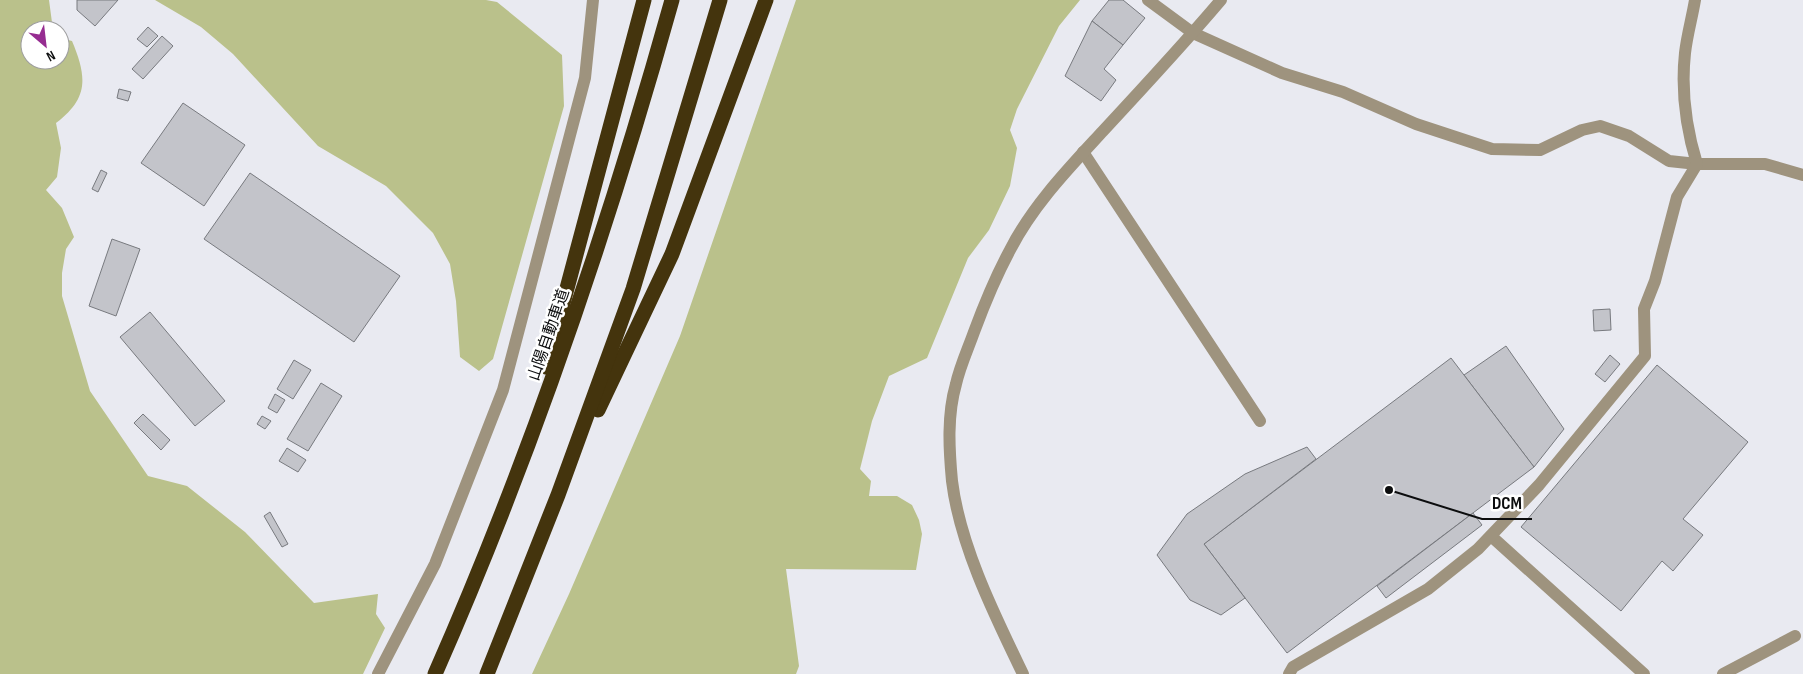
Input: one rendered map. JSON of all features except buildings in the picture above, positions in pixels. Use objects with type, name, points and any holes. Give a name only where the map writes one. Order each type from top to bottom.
[{"type":"highway","points":[[516,480],[644,0]]},
{"type":"highway","name":"山陽自動車道","points":[[436,674],[516,480],[587,278],[672,0]]},
{"type":"highway","points":[[487,674],[558,495],[633,289],[720,0]]},
{"type":"highway","points":[[558,495],[672,254],[766,0]]},
{"type":"street","points":[[378,674],[435,564],[503,390],[585,78],[593,0]]},
{"type":"street","points":[[1148,0],[1193,33],[1282,73],[1343,92],[1416,124],[1492,149],[1540,150],[1582,130],[1600,126],[1629,136],[1669,161],[1697,164],[1765,164],[1803,174]]},
{"type":"street","points":[[1023,674],[976,569],[959,518],[952,482],[949,433],[955,385],[984,305],[1010,249],[1044,198],[1083,152],[1193,33],[1220,0]]},
{"type":"street","points":[[1289,674],[1294,667],[1428,589],[1478,549],[1539,485],[1645,356],[1644,309],[1655,281],[1677,197],[1697,164],[1688,136],[1684,98],[1685,54],[1695,0]]},
{"type":"street","points":[[1083,152],[1260,421]]},
{"type":"street","points":[[1491,536],[1644,674]]},
{"type":"street","points":[[1723,674],[1795,636]]},
{"type":"green space","points":[[0,0],[49,0],[52,20],[20,20],[20,70],[70,70],[70,40],[72,41],[80,65],[82,86],[80,96],[67,114],[56,123],[61,148],[57,177],[46,190],[62,208],[74,237],[66,249],[62,273],[62,296],[90,391],[148,476],[187,486],[245,532],[314,603],[378,594],[376,614],[385,628],[363,674],[0,674]]},
{"type":"green space","points":[[155,0],[486,0],[497,2],[562,55],[564,106],[493,359],[479,371],[460,357],[456,301],[450,264],[433,233],[386,186],[318,146],[233,54],[201,27]]},
{"type":"green space","points":[[796,0],[1080,0],[1059,26],[1017,109],[1010,130],[1017,148],[1010,186],[989,230],[968,258],[927,358],[889,376],[872,421],[860,469],[871,481],[869,496],[897,496],[912,505],[919,520],[922,534],[916,570],[786,569],[799,666],[796,674],[532,674],[569,594],[680,336]]},
{"type":"place","name":"DCM","points":[[1389,490]]}]
